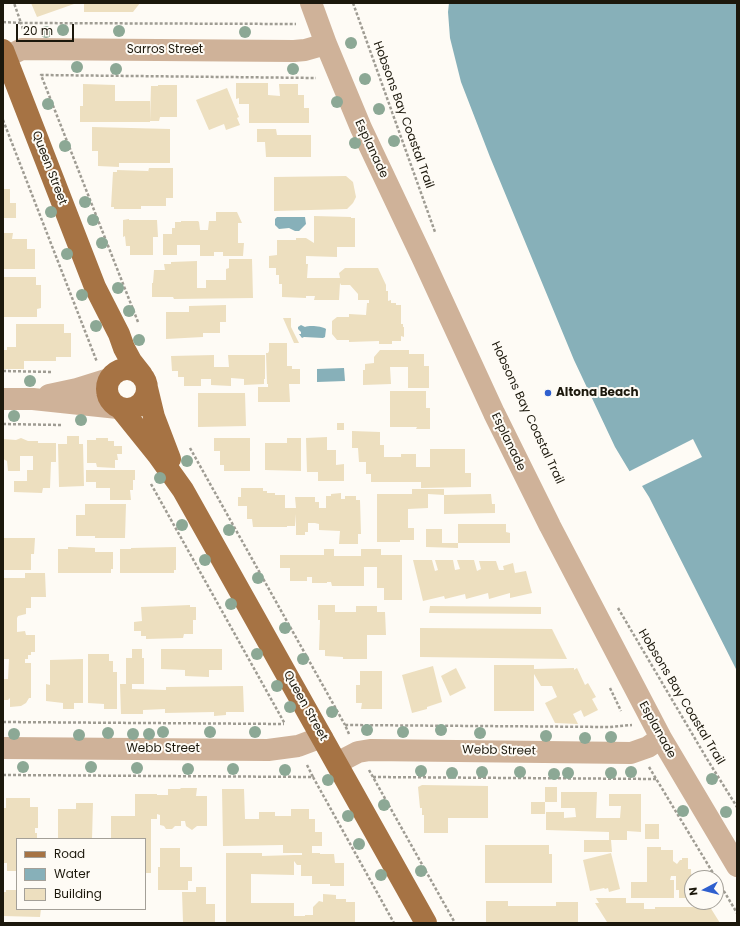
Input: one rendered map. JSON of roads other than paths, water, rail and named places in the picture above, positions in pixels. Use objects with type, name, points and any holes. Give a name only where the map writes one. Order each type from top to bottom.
[{"type":"main road","name":"Queen Street","points":[[4,53],[95,287],[119,334],[124,348],[145,381],[154,417],[183,490]]},
{"type":"main road","name":"Queen Street","points":[[95,287],[109,349],[104,374]]},
{"type":"main road","points":[[123,369],[136,371],[145,381],[147,394],[144,400],[134,409],[120,409],[108,399],[104,374],[123,369]]},
{"type":"main road","name":"Queen Street","points":[[120,409],[158,454],[183,490],[426,923]]},
{"type":"street","name":"Esplanade","points":[[311,3],[326,44],[361,128],[494,413],[550,526],[661,738],[737,866]]},
{"type":"street","name":"Sarros Street","points":[[4,53],[22,49],[294,51],[305,50],[326,44]]},
{"type":"street","points":[[33,399],[77,389],[104,374]]},
{"type":"street","points":[[3,399],[33,399],[120,409]]},
{"type":"street","name":"Webb Street","points":[[3,748],[268,750],[298,746],[322,737]]},
{"type":"street","name":"Webb Street","points":[[337,763],[358,752],[370,750],[631,752],[648,747],[661,738]]},
{"type":"water","points":[[449,3],[737,3],[737,671],[649,497],[630,472],[615,447],[574,360],[490,157],[461,82],[450,38],[448,12]]},
{"type":"water","points":[[277,217],[305,217],[306,224],[299,231],[289,228],[279,229],[275,225],[275,219]]},
{"type":"water","points":[[301,325],[305,327],[312,326],[326,329],[325,337],[302,338],[299,334],[301,334],[301,332],[298,329]]},
{"type":"water","points":[[344,368],[345,381],[317,382],[317,369]]},
{"type":"place","name":"Altona Beach","points":[[548,393]]}]
